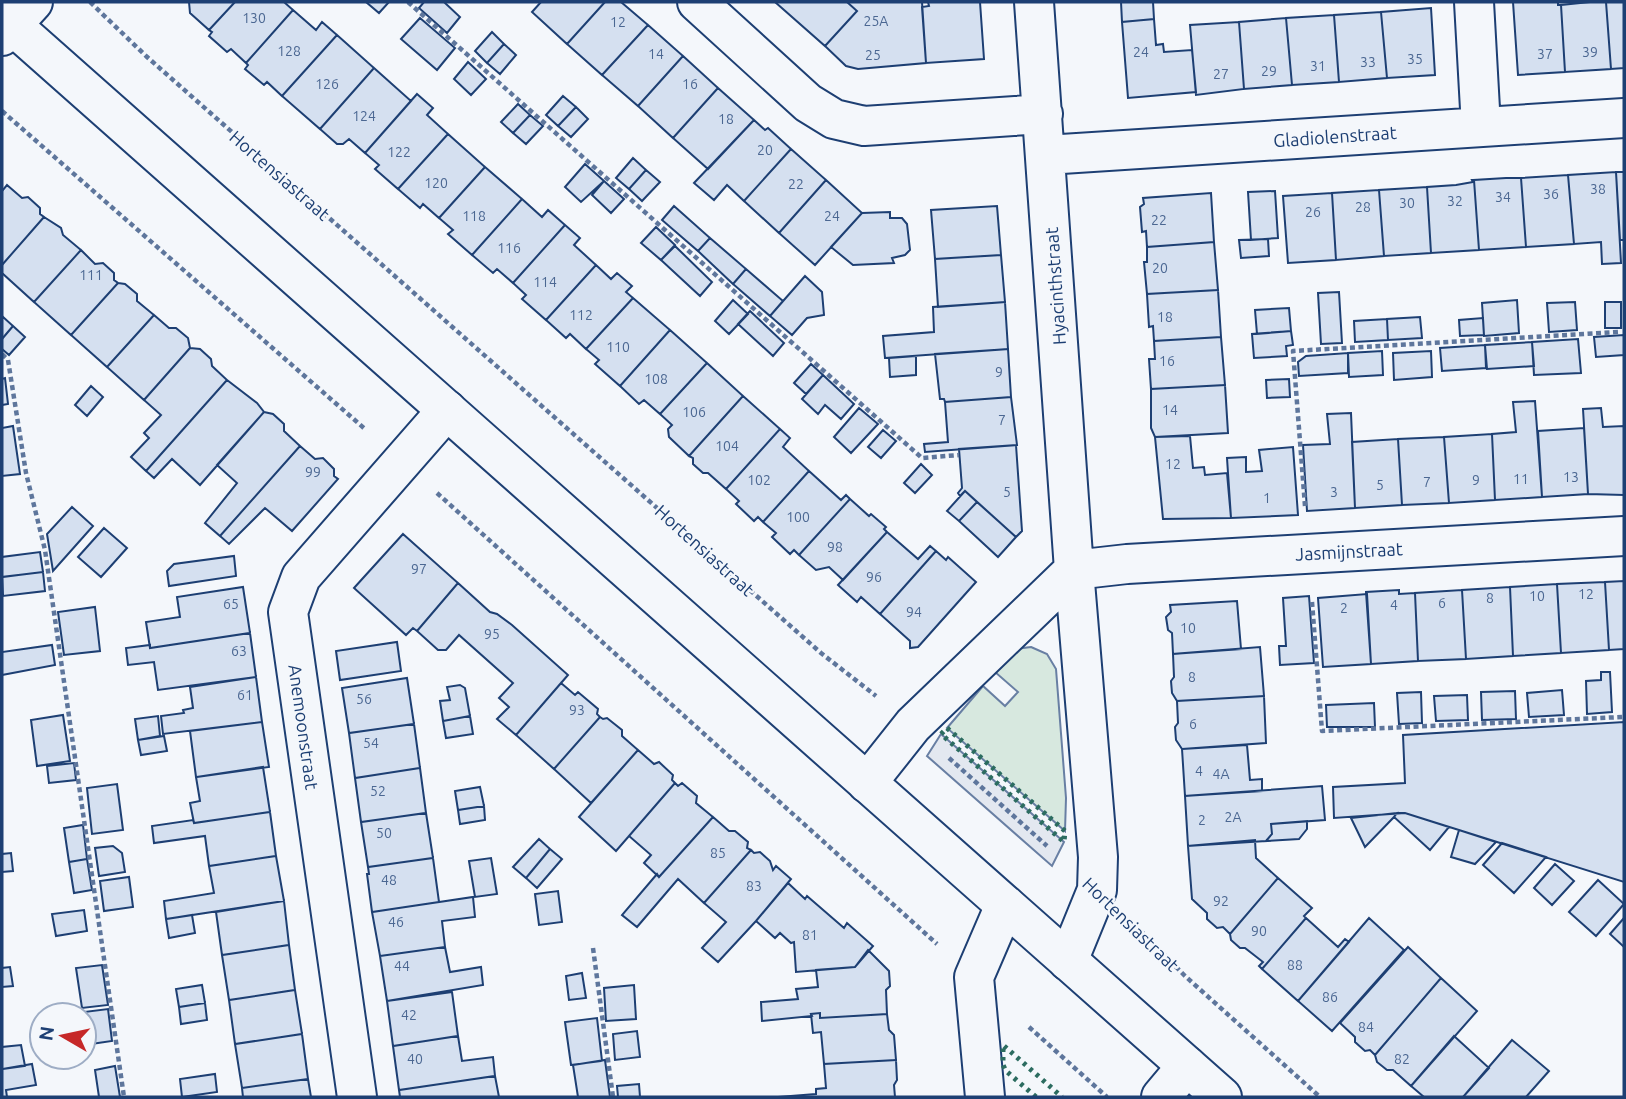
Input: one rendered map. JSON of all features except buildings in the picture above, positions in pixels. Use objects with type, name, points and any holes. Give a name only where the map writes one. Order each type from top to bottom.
[{"type":"street","points":[[697,2],[808,103],[834,119],[864,126],[1043,114]]},
{"type":"street","name":"Hyacinthstraat","points":[[1034,2],[1074,570],[1098,857],[1097,890],[1068,961]]},
{"type":"street","points":[[1474,2],[1481,127]]},
{"type":"street","points":[[10,19],[1222,1097]]},
{"type":"street","name":"Gladiolenstraat","points":[[1046,155],[1624,118]]},
{"type":"street","name":"Anemoonstraat","points":[[357,1097],[288,611],[301,577],[447,410]]},
{"type":"street","name":"Jasmijnstraat","points":[[1074,570],[1127,564],[1624,536]]},
{"type":"street","points":[[867,783],[913,725],[1074,570]]},
{"type":"street","points":[[985,1097],[974,977],[1005,905]]},
{"type":"street","points":[[1160,1097],[1187,1066]]},
{"type":"path","name":"Hortensiastraat","points":[[90,2],[146,56],[821,653],[913,725],[1128,918],[1185,976],[1321,1097]]},
{"type":"path","points":[[408,2],[922,458],[959,455]]},
{"type":"path","points":[[2,111],[403,462],[1107,1097]]},
{"type":"path","points":[[2,354],[8,360],[26,473],[46,550],[124,1097]]},
{"type":"path","points":[[593,948],[613,1097]]},
{"type":"shaded area","points":[[1031,647],[1047,654],[1056,669],[1066,798],[1065,831],[947,728],[983,686],[1005,706],[1018,692],[995,672],[1015,649]]},
{"type":"shaded area","points":[[941,734],[1064,842],[1052,866],[927,756]]},
{"type":"hedge","points":[[947,728],[1065,831],[1064,842],[941,734],[947,728]]},
{"type":"hedge","points":[[1036,1097],[1006,1071],[1003,1065],[1003,1045],[1062,1097]]}]
